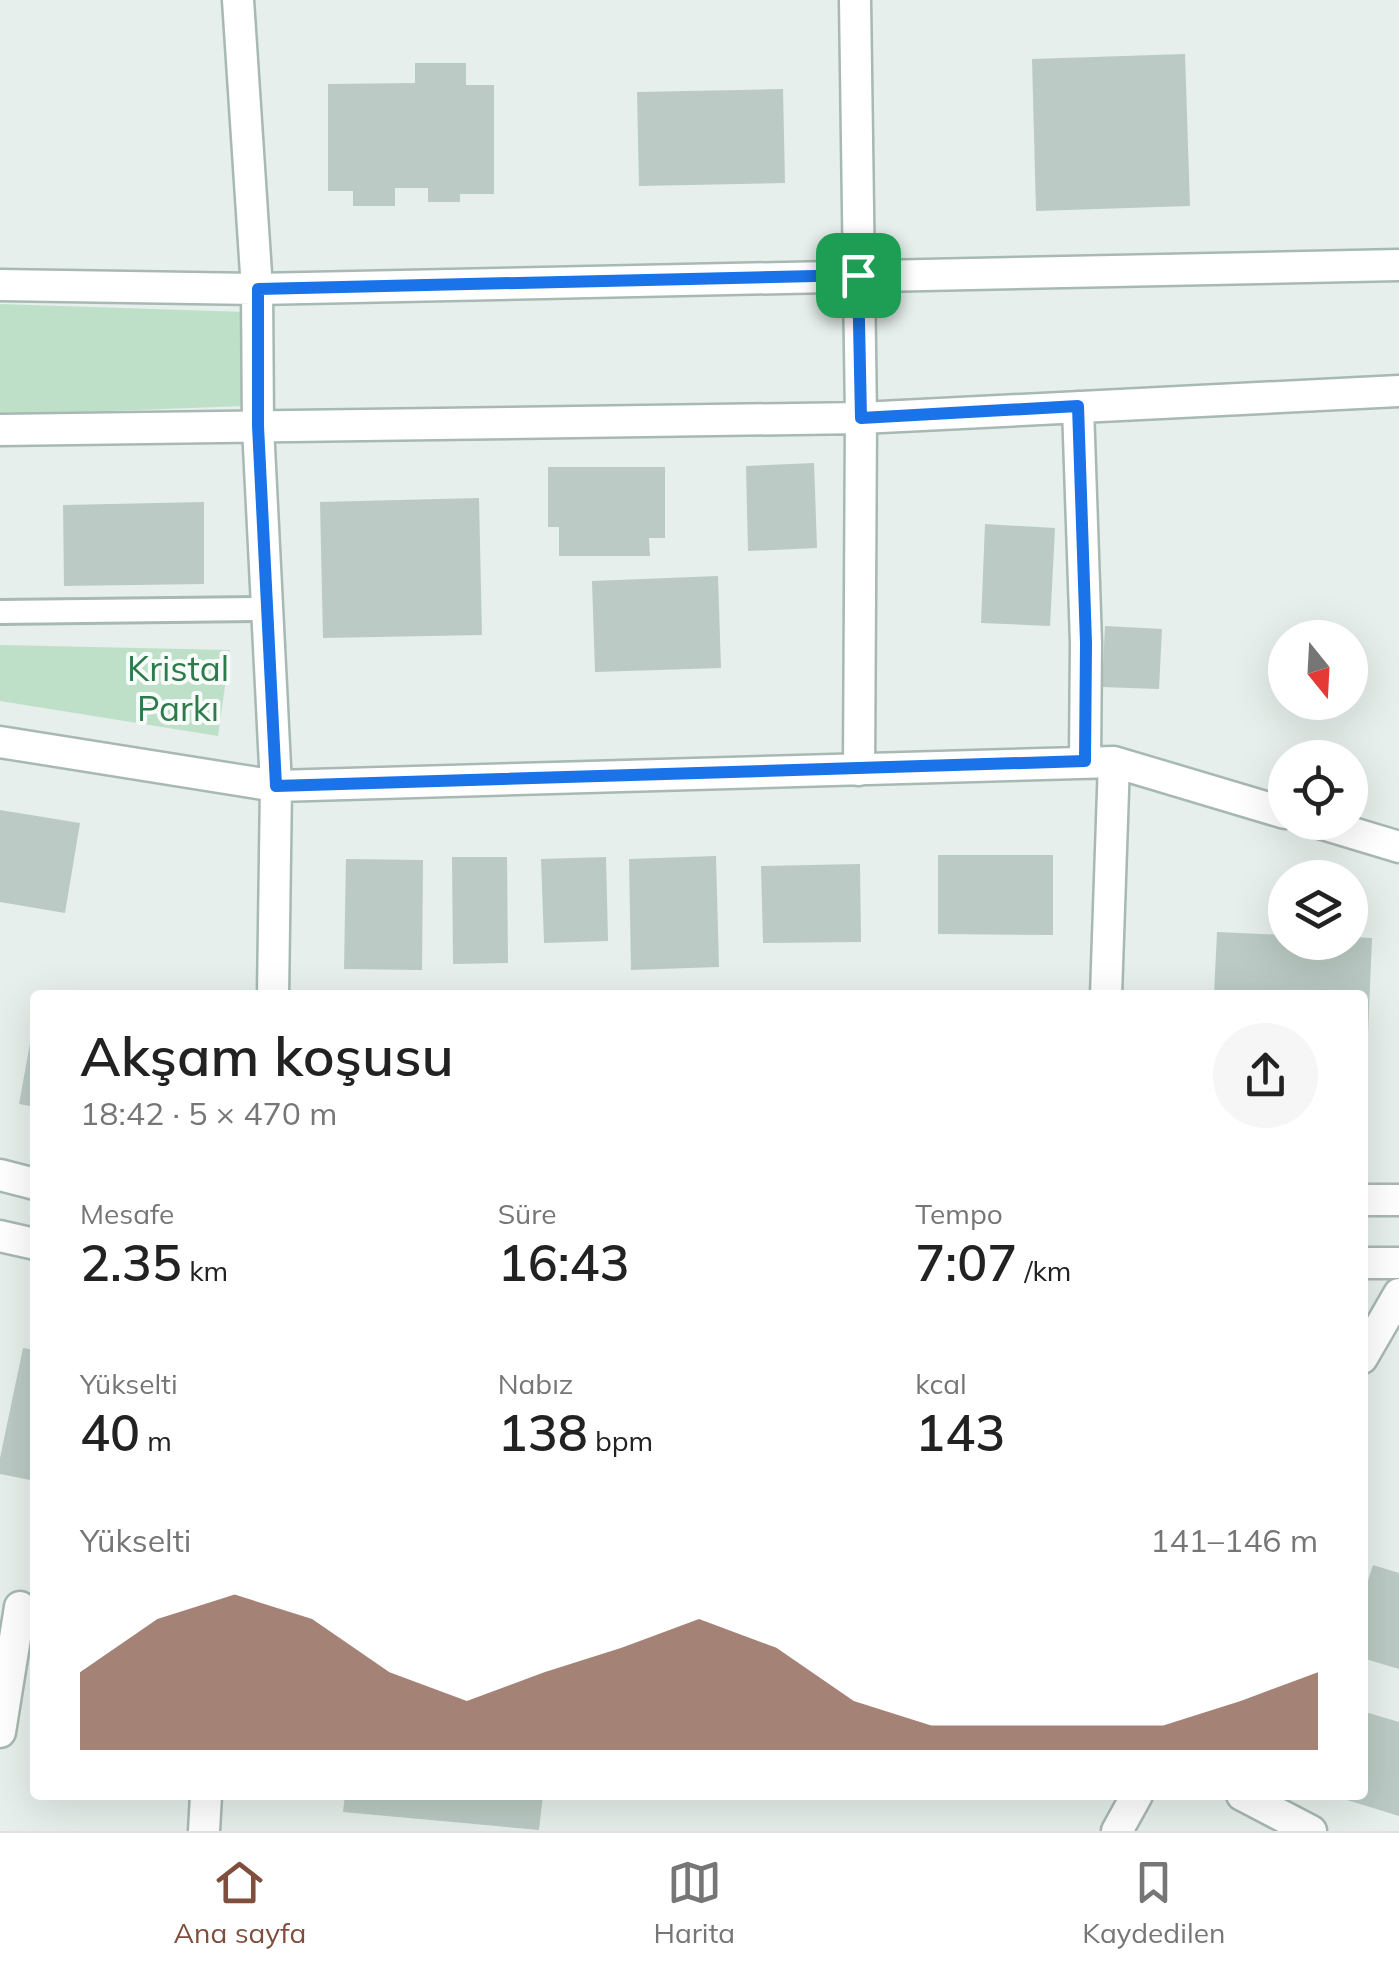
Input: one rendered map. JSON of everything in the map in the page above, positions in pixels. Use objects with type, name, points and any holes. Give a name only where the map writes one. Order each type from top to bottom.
[{"type":"street","points":[[238,0],[258,289],[258,426],[276,786],[273,990]]},
{"type":"street","points":[[854,0],[861,418],[859,770]]},
{"type":"street","points":[[0,285],[258,289],[1399,266]]},
{"type":"street","points":[[0,430],[861,418],[1399,391]]},
{"type":"street","points":[[1078,406],[1086,643],[1100,762],[1106,990]]},
{"type":"street","points":[[0,742],[276,786],[1100,762],[1268,808]]},
{"type":"street","points":[[1368,838],[1399,848]]},
{"type":"street","points":[[0,1175],[30,1183]]},
{"type":"street","points":[[1368,1200],[1399,1200]]},
{"type":"street","points":[[0,1236],[30,1243]]},
{"type":"street","points":[[1368,1263],[1399,1263]]},
{"type":"street","points":[[1368,1348],[1399,1294]]},
{"type":"street","points":[[0,1732],[18,1607]]},
{"type":"street","points":[[204,1831],[206,1800]]},
{"type":"street","points":[[1117,1831],[1134,1800]]},
{"type":"street","points":[[1251,1800],[1310,1831]]},
{"type":"lane","points":[[0,612],[268,609]]},
{"type":"green space","points":[[0,304],[246,312],[245,406],[0,415]]},
{"type":"green space","name":"Kristal Parkı","points":[[0,645],[230,650],[218,736],[0,701]]},
{"type":"building","points":[[1185,54],[1190,206],[1036,211],[1032,59]]},
{"type":"building","points":[[415,63],[466,63],[466,85],[494,85],[494,194],[460,194],[460,202],[428,202],[428,188],[395,188],[395,206],[353,206],[353,191],[328,191],[328,84],[415,83]]},
{"type":"building","points":[[783,89],[785,183],[639,186],[637,92]]},
{"type":"building","points":[[814,463],[817,548],[748,551],[746,466]]},
{"type":"building","points":[[548,467],[665,467],[665,538],[649,538],[650,556],[559,556],[559,527],[548,527]]},
{"type":"building","points":[[479,498],[482,635],[323,638],[320,502]]},
{"type":"building","points":[[204,502],[204,584],[64,586],[63,505]]},
{"type":"building","points":[[985,524],[1055,528],[1050,626],[981,623]]},
{"type":"building","points":[[718,576],[721,668],[595,672],[592,581]]},
{"type":"building","points":[[1105,626],[1162,629],[1159,689],[1102,687]]},
{"type":"building","points":[[0,810],[80,823],[65,913],[0,902]]},
{"type":"building","points":[[938,855],[1053,855],[1053,935],[938,934]]},
{"type":"building","points":[[716,856],[719,967],[631,970],[629,859]]},
{"type":"building","points":[[452,857],[507,857],[508,963],[453,964]]},
{"type":"building","points":[[606,857],[608,941],[544,943],[541,859]]},
{"type":"building","points":[[346,859],[423,860],[422,970],[344,969]]},
{"type":"building","points":[[860,864],[861,942],[763,943],[761,866]]},
{"type":"building","points":[[1217,932],[1268,934],[1268,960],[1368,960],[1368,938],[1372,938],[1368,1034],[1368,990],[1214,990]]},
{"type":"building","points":[[30,1044],[30,1106],[19,1104]]},
{"type":"building","points":[[23,1348],[30,1349],[30,1480],[0,1474]]},
{"type":"building","points":[[1373,1565],[1399,1573],[1399,1669],[1368,1660],[1368,1580]]},
{"type":"building","points":[[1368,1713],[1399,1722],[1399,1816],[1347,1800],[1368,1800]]},
{"type":"building","points":[[344,1800],[542,1800],[539,1830],[343,1812]]},
{"type":"route","points":[[858,275],[861,418],[1078,406],[1086,643],[1085,761],[276,786],[258,426],[258,289],[858,275]]}]
